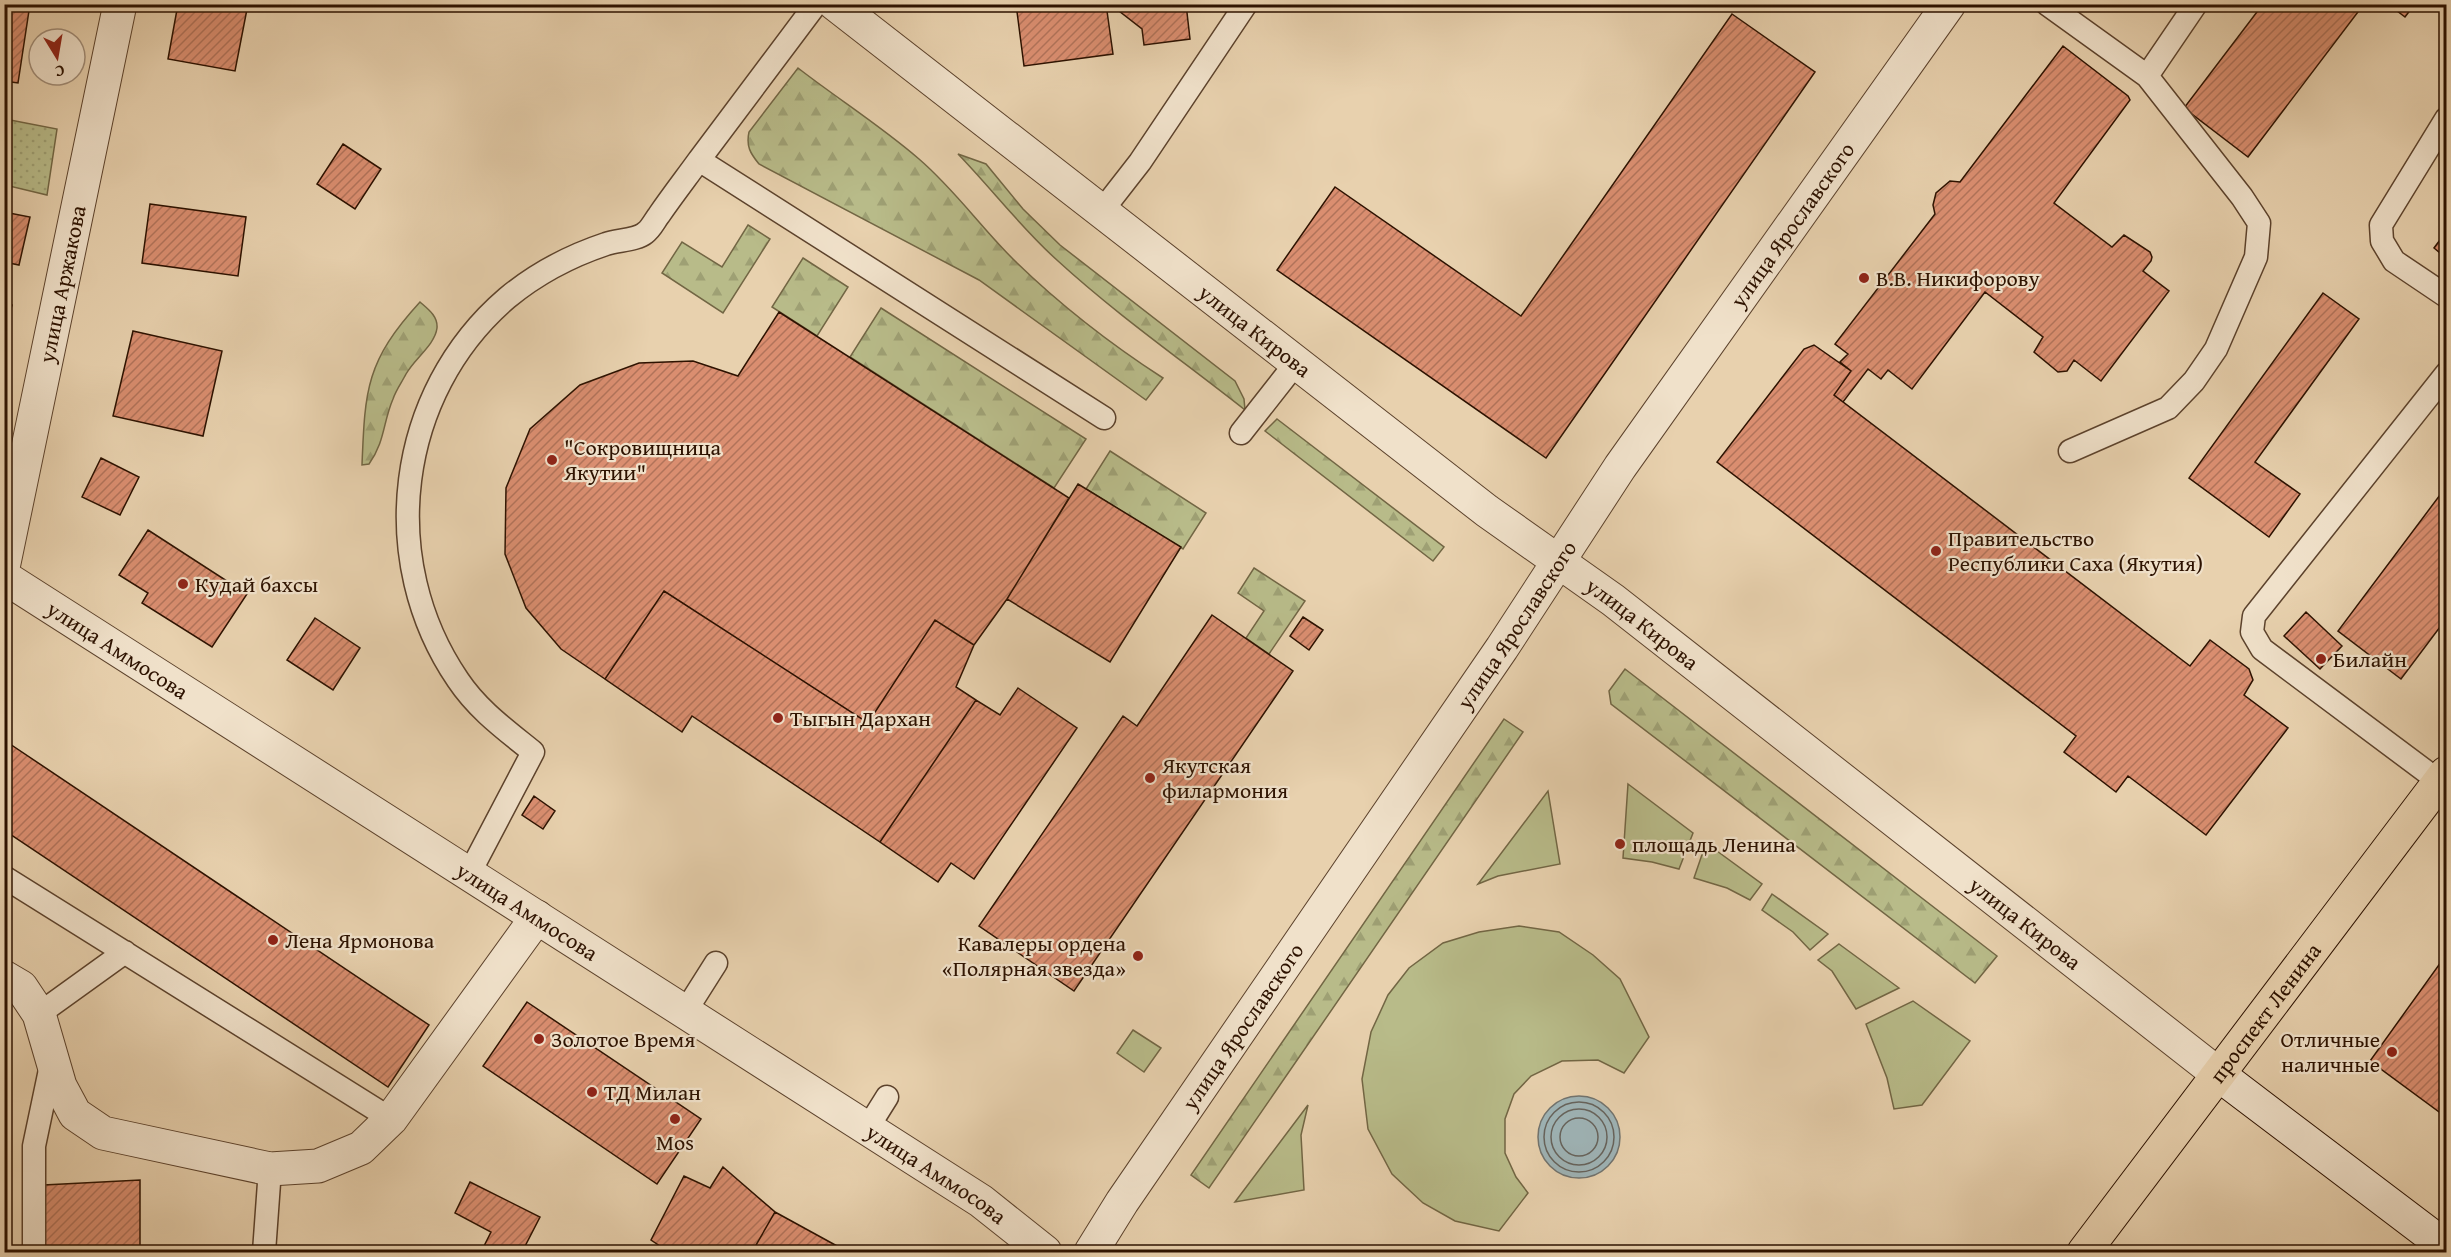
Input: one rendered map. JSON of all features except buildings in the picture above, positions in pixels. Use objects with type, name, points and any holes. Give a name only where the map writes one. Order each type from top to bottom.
[{"type":"main road","name":"проспект Ленина","points":[[2084,1252],[2443,777]]},
{"type":"street","name":"улица Аржакова","points":[[4,563],[120,4]]},
{"type":"street","name":"улица Кирова","points":[[835,4],[1487,511],[1613,600],[2218,1074],[2446,1247]]},
{"type":"street","name":"улица Ярославского","points":[[1091,1252],[1122,1202],[1502,648],[1620,467],[1949,4]]},
{"type":"street","name":"улица Аммосова","points":[[4,577],[981,1201],[1045,1252]]},
{"type":"street","points":[[4,976],[21,987],[39,1014],[60,1086],[75,1114],[103,1133],[270,1169],[318,1166],[361,1148],[391,1119],[537,917]]},
{"type":"lane","points":[[469,874],[533,752],[483,711],[459,681],[439,648],[423,612],[413,576],[407,537],[407,498],[412,460],[422,423],[437,387],[457,355],[480,324],[508,298],[538,275],[572,257],[608,243],[645,234],[816,4]]},
{"type":"lane","points":[[1101,212],[1140,162],[1246,4]]},
{"type":"lane","points":[[2047,4],[2147,76],[2242,197],[2259,223],[2256,257],[2216,349],[2194,381],[2168,408],[2070,451]]},
{"type":"lane","points":[[2147,76],[2196,4]]},
{"type":"lane","points":[[2446,118],[2381,225],[2382,241],[2394,261],[2446,296]]},
{"type":"lane","points":[[699,160],[1104,418]]},
{"type":"lane","points":[[1241,433],[1296,363]]},
{"type":"lane","points":[[2443,777],[2262,649],[2252,632],[2254,616],[2446,374]]},
{"type":"lane","points":[[4,877],[391,1119]]},
{"type":"lane","points":[[39,1014],[125,952]]},
{"type":"lane","points":[[685,1012],[716,963]]},
{"type":"lane","points":[[34,1252],[34,1146],[52,1058]]},
{"type":"lane","points":[[867,1129],[887,1097]]},
{"type":"lane","points":[[264,1252],[270,1169]]},
{"type":"green space","points":[[798,68],[919,159],[1013,259],[1048,292],[1104,337],[1163,378],[1146,400],[979,280],[759,164],[750,149],[749,132]]},
{"type":"green space","points":[[5,119],[57,129],[47,195],[5,185]]},
{"type":"green space","points":[[958,154],[986,164],[1023,209],[1060,245],[1235,381],[1244,399],[1245,410],[1080,281],[1032,235]]},
{"type":"green space","points":[[748,225],[770,239],[723,313],[662,273],[682,242],[722,267]]},
{"type":"green space","points":[[803,258],[848,287],[817,336],[772,307]]},
{"type":"green space","points":[[420,302],[436,320],[435,334],[399,386],[378,448],[369,464],[362,465],[367,396],[372,377],[389,342]]},
{"type":"green space","points":[[881,308],[1086,439],[1054,488],[850,357]]},
{"type":"green space","points":[[1277,419],[1444,547],[1433,561],[1265,431]]},
{"type":"green space","points":[[1110,451],[1206,513],[1183,549],[1086,489]]},
{"type":"green space","points":[[1254,568],[1305,601],[1269,654],[1246,638],[1264,611],[1238,593]]},
{"type":"green space","points":[[1625,669],[1997,956],[1975,983],[1611,704],[1609,691]]},
{"type":"green space","points":[[1504,719],[1523,732],[1209,1188],[1191,1175]]},
{"type":"green space","points":[[1628,784],[1693,833],[1679,869],[1623,858]]},
{"type":"green space","points":[[1548,791],[1560,864],[1498,876],[1478,884]]},
{"type":"green space","points":[[1706,843],[1762,884],[1750,900],[1727,888],[1694,878]]},
{"type":"green space","points":[[1772,894],[1828,934],[1810,950],[1793,932],[1762,910]]},
{"type":"green space","points":[[1519,926],[1559,932],[1593,955],[1620,979],[1649,1037],[1624,1073],[1598,1060],[1562,1061],[1531,1076],[1514,1094],[1505,1119],[1505,1153],[1516,1177],[1528,1193],[1499,1231],[1455,1221],[1423,1203],[1392,1174],[1368,1129],[1362,1079],[1371,1032],[1388,995],[1409,968],[1443,943],[1479,932]]},
{"type":"green space","points":[[1839,944],[1899,988],[1856,1009],[1832,971],[1818,960]]},
{"type":"green space","points":[[1913,1001],[1970,1041],[1922,1105],[1894,1109],[1887,1078],[1866,1024]]},
{"type":"green space","points":[[1133,1030],[1161,1048],[1144,1072],[1117,1053]]},
{"type":"green space","points":[[1308,1105],[1301,1135],[1304,1190],[1235,1202]]},
{"type":"water","points":[[1579,1096],[1595,1099],[1608,1108],[1617,1121],[1620,1137],[1617,1153],[1608,1166],[1595,1175],[1579,1178],[1563,1175],[1550,1166],[1541,1153],[1538,1137],[1541,1121],[1550,1108],[1563,1099]]},
{"type":"place","name":"В.В. Никифорову","points":[[1864,278]]},
{"type":"place","name":"\"Сокровищница Якутии\"","points":[[552,460]]},
{"type":"place","name":"Правительство Республики Саха (Якутия)","points":[[1936,551]]},
{"type":"place","name":"Кудай бахсы","points":[[183,584]]},
{"type":"place","name":"Билайн","points":[[2321,659]]},
{"type":"place","name":"Тыгын Дархан","points":[[778,718]]},
{"type":"place","name":"Якутская филармония","points":[[1150,778]]},
{"type":"place","name":"площадь Ленина","points":[[1620,844]]},
{"type":"place","name":"Лена Ярмонова","points":[[273,940]]},
{"type":"place","name":"Кавалеры ордена «Полярная звезда»","points":[[1138,956]]},
{"type":"place","name":"Золотое Время","points":[[539,1039]]},
{"type":"place","name":"Отличные наличные","points":[[2392,1052]]},
{"type":"place","name":"ТД Милан","points":[[592,1092]]},
{"type":"place","name":"Mos","points":[[675,1119]]}]
